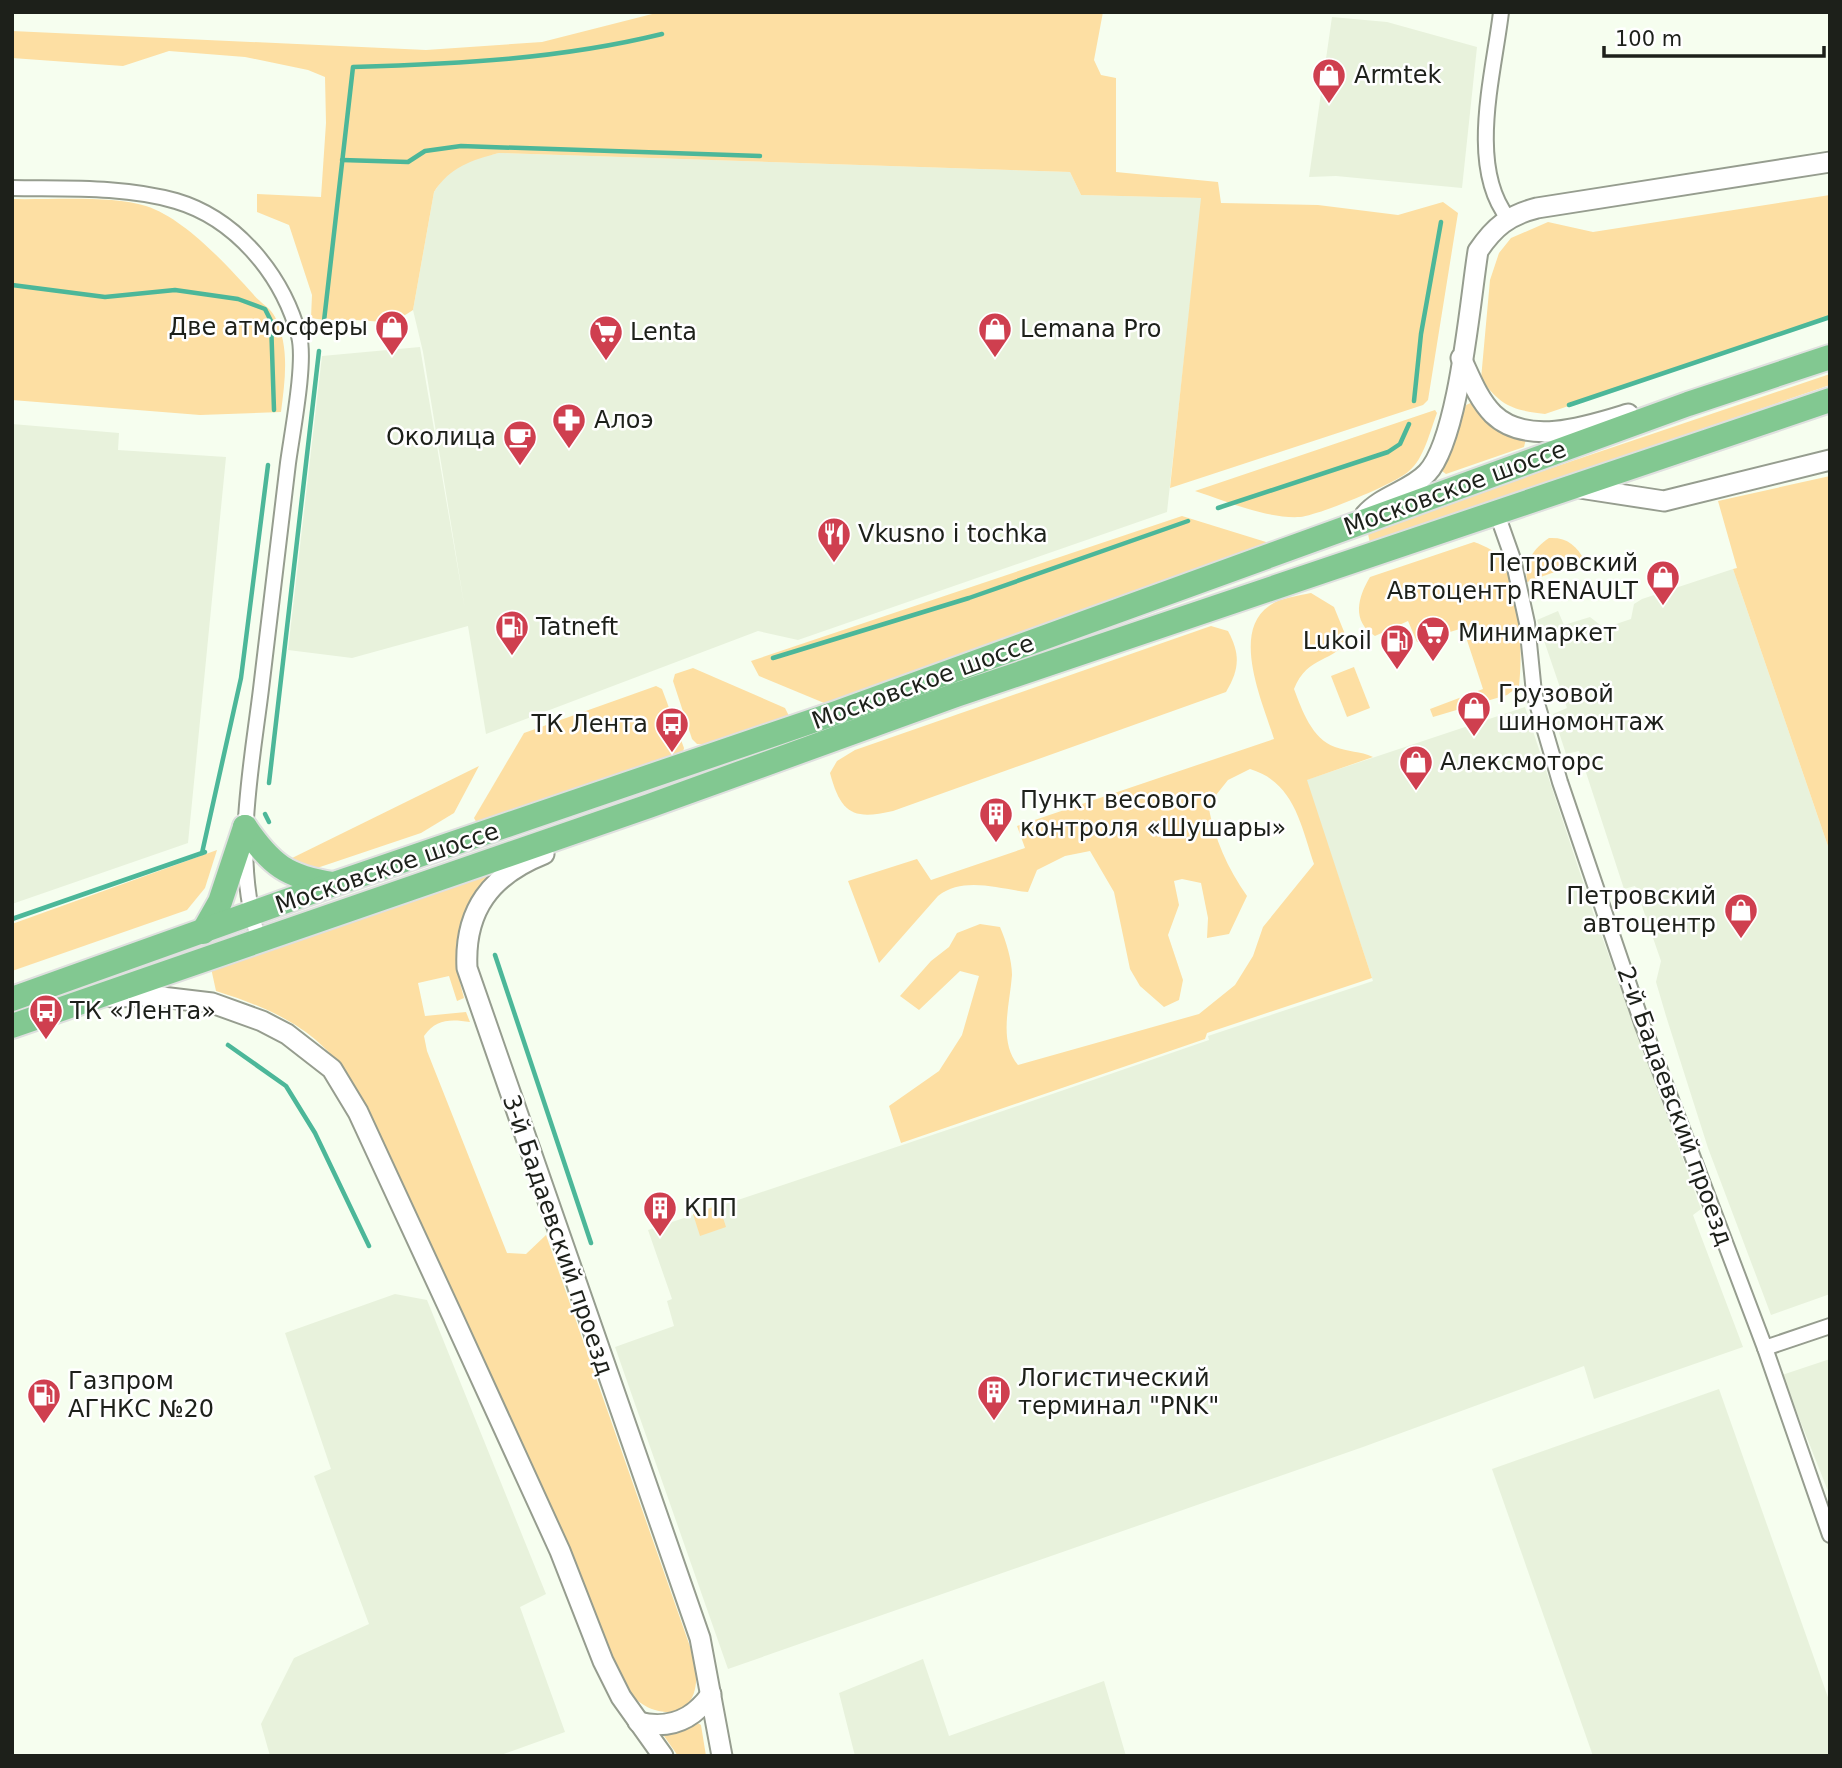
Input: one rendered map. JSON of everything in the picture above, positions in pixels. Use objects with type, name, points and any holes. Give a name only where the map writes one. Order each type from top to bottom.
[{"type":"highway","name":"Московское шоссе","points":[[12,999],[334,884],[836,713],[1688,404],[1830,357]]},
{"type":"highway","name":"Московское шоссе","points":[[12,1026],[649,806],[956,695],[1830,400]]},
{"type":"highway","points":[[245,827],[273,863],[306,880],[334,884]]},
{"type":"highway","points":[[203,932],[220,902],[245,827]]},
{"type":"street","points":[[1501,12],[1484,150],[1498,205],[1508,218]]},
{"type":"street","points":[[1358,524],[1369,511],[1427,474],[1435,460],[1448,430],[1478,251],[1492,230],[1508,218],[1556,205],[1830,162]]},
{"type":"street","points":[[12,188],[129,193],[177,201],[224,225],[257,254],[289,310],[300,339],[245,827],[250,915],[259,940]]},
{"type":"street","points":[[1461,358],[1483,401],[1493,414],[1515,427],[1536,431],[1571,429],[1648,408],[1688,404]]},
{"type":"street","points":[[1572,486],[1664,501],[1830,460]]},
{"type":"street","name":"2-й Бадаевский проезд","points":[[1496,511],[1513,559],[1527,623],[1534,693],[1560,782],[1642,1023],[1765,1348],[1830,1535]]},
{"type":"street","name":"3-й Бадаевский проезд","points":[[649,806],[592,835],[522,863],[504,874],[477,910],[466,949],[467,968],[700,1638],[722,1756]]},
{"type":"street","points":[[92,998],[192,998],[262,1021],[310,1050],[332,1069],[348,1090],[554,1539],[603,1661],[621,1697],[663,1756]]},
{"type":"street","points":[[1765,1348],[1830,1326]]},
{"type":"street","points":[[638,1722],[652,1725],[680,1722],[703,1706],[711,1694]]},
{"type":"shaded area","points":[[660,12],[1103,12],[1094,60],[1101,75],[1116,78],[1116,172],[1218,182],[1221,203],[1318,205],[1398,215],[1443,202],[1458,213],[1428,400],[1423,405],[1170,488],[1201,198],[1081,195],[1070,172],[499,153],[462,166],[447,176],[434,192],[413,310],[385,322],[311,318],[312,295],[289,225],[257,212],[257,194],[321,197],[326,123],[325,77],[308,70],[245,57],[169,51],[123,66],[12,58],[12,31],[426,50],[542,42]]},
{"type":"shaded area","points":[[1332,17],[1387,22],[1477,47],[1462,188],[1336,176],[1309,177]]},
{"type":"shaded area","points":[[499,153],[1070,172],[1081,195],[1202,198],[1167,512],[798,640],[758,631],[486,734],[468,626],[352,658],[288,650],[322,356],[420,347],[465,610],[423,352],[413,310],[434,192],[455,168],[473,159]]},
{"type":"shaded area","points":[[1830,195],[1830,317],[1545,414],[1508,405],[1481,379],[1490,280],[1499,253],[1511,238],[1548,222],[1593,232]]},
{"type":"shaded area","points":[[12,199],[116,200],[146,206],[190,231],[275,317],[285,352],[281,412],[200,415],[12,400]]},
{"type":"shaded area","points":[[1830,374],[1830,385],[1370,543],[1368,534],[1507,483]]},
{"type":"shaded area","points":[[1473,402],[1526,439],[1524,447],[1446,474],[1442,471],[1466,405]]},
{"type":"shaded area","points":[[1435,410],[1437,413],[1426,444],[1409,471],[1373,491],[1323,511],[1300,517],[1274,515],[1195,491]]},
{"type":"shaded area","points":[[12,424],[119,433],[118,450],[226,457],[188,843],[12,904]]},
{"type":"shaded area","points":[[1830,476],[1830,852],[1733,569],[1737,568],[1718,501]]},
{"type":"shaded area","points":[[1182,516],[1266,542],[1267,547],[829,705],[759,676],[751,661]]},
{"type":"shaded area","points":[[1549,538],[1570,543],[1585,561],[1527,582],[1528,562],[1538,547]]},
{"type":"shaded area","points":[[1474,542],[1499,556],[1510,575],[1519,623],[1519,686],[1507,695],[1433,717],[1430,709],[1483,689],[1463,628],[1417,642],[1408,621],[1375,636],[1362,623],[1360,601],[1370,577]]},
{"type":"shaded area","name":"Петровский автоцентр","points":[[1733,569],[1830,852],[1830,1294],[1771,1315],[1708,1148],[1666,1016],[1656,982],[1661,961],[1635,886],[1624,889],[1579,751],[1566,754],[1553,714],[1567,708],[1537,620],[1558,611],[1564,625],[1590,617],[1604,628],[1631,619],[1634,604],[1642,599]]},
{"type":"shaded area","points":[[1311,593],[1334,607],[1347,639],[1336,652],[1306,670],[1294,689],[1309,723],[1320,738],[1335,747],[1373,757],[1307,780],[1372,978],[1207,1033],[1205,1039],[901,1143],[889,1106],[939,1071],[962,1035],[979,976],[960,971],[919,1010],[900,996],[931,961],[949,947],[957,933],[980,924],[1000,927],[1012,969],[1007,1022],[1008,1045],[1018,1065],[1199,1014],[1235,985],[1253,956],[1263,927],[1314,864],[1294,807],[1277,784],[1250,769],[1228,780],[1208,805],[1223,853],[1247,896],[1229,934],[1207,938],[1208,918],[1201,883],[1182,879],[1174,881],[1179,905],[1168,935],[1183,980],[1179,1000],[1164,1007],[1140,986],[1130,969],[1114,892],[1090,851],[1065,856],[1037,870],[1028,892],[982,885],[948,890],[938,896],[879,963],[848,881],[917,859],[931,880],[1025,848],[1017,826],[1274,739],[1253,670],[1252,633],[1258,618],[1273,603]]},
{"type":"shaded area","points":[[1211,626],[1228,631],[1237,655],[1234,677],[1226,692],[893,811],[858,814],[844,805],[834,787],[830,773],[837,761],[855,750]]},
{"type":"shaded area","points":[[1354,667],[1370,708],[1347,717],[1331,676]]},
{"type":"shaded area","points":[[693,668],[785,708],[789,716],[785,721],[710,745],[697,744],[692,739],[673,681],[675,674]]},
{"type":"shaded area","points":[[656,686],[662,689],[684,748],[681,760],[478,825],[474,818],[524,733]]},
{"type":"shaded area","points":[[1525,707],[1593,912],[1701,1209],[1693,1215],[1743,1347],[1594,1399],[1584,1366],[1363,1447],[728,1669],[615,1347],[674,1326],[667,1301],[672,1299],[648,1230],[962,1125],[1209,1040],[1208,1036],[1373,981],[1306,780]]},
{"type":"shaded area","points":[[479,766],[454,813],[421,833],[317,868],[288,860]]},
{"type":"shaded area","points":[[217,850],[205,888],[187,910],[12,971],[12,924]]},
{"type":"shaded area","points":[[491,871],[492,875],[471,906],[459,932],[457,961],[464,998],[457,1001],[449,976],[418,983],[425,1016],[466,1012],[470,1022],[450,1021],[433,1026],[424,1036],[427,1051],[507,1253],[526,1254],[546,1235],[694,1658],[695,1690],[686,1706],[678,1711],[655,1710],[641,1703],[620,1679],[580,1575],[548,1502],[354,1084],[326,1049],[294,1024],[258,1006],[216,991],[211,968]]},
{"type":"shaded area","points":[[719,1205],[726,1227],[700,1236],[693,1214]]},
{"type":"shaded area","points":[[395,1294],[427,1300],[546,1594],[520,1607],[565,1732],[498,1756],[270,1756],[261,1724],[294,1658],[369,1624],[314,1476],[331,1469],[285,1333]]},
{"type":"shaded area","points":[[1830,1359],[1830,1496],[1782,1375]]},
{"type":"shaded area","points":[[1719,1389],[1830,1703],[1830,1756],[1593,1756],[1492,1469]]},
{"type":"shaded area","points":[[923,1659],[949,1736],[1104,1681],[1126,1756],[855,1756],[839,1693]]},
{"type":"shaded area","points":[[696,1722],[701,1725],[706,1756],[678,1756],[664,1736],[666,1733],[681,1732]]},
{"type":"waterway","points":[[324,321],[353,67],[547,55],[662,34]]},
{"type":"waterway","points":[[342,160],[408,162],[425,151],[461,146],[760,156]]},
{"type":"waterway","points":[[1414,401],[1421,334],[1441,222]]},
{"type":"waterway","points":[[12,285],[105,297],[175,290],[238,299],[265,309],[271,321],[274,410]]},
{"type":"waterway","points":[[1569,405],[1830,317]]},
{"type":"waterway","points":[[269,783],[319,351]]},
{"type":"waterway","points":[[1218,508],[1388,452],[1400,444],[1409,424]]},
{"type":"waterway","points":[[202,853],[241,678],[268,465]]},
{"type":"waterway","points":[[773,658],[969,598],[1188,521]]},
{"type":"waterway","points":[[265,814],[269,822]]},
{"type":"waterway","points":[[12,919],[205,852]]},
{"type":"waterway","points":[[495,955],[591,1243]]},
{"type":"waterway","points":[[228,1045],[286,1086],[315,1133],[369,1246]]},
{"type":"place","name":"Armtek","points":[[1329,105]]},
{"type":"place","name":"Две атмосферы","points":[[392,357]]},
{"type":"place","name":"Lemana Pro","points":[[995,359]]},
{"type":"place","name":"Lenta","points":[[606,362]]},
{"type":"place","name":"Алоэ","points":[[569,450]]},
{"type":"place","name":"Околица","points":[[520,467]]},
{"type":"place","name":"Vkusno i tochka","points":[[834,564]]},
{"type":"place","name":"Петровский Автоцентр RENAULT","points":[[1663,607]]},
{"type":"place","name":"Tatneft","points":[[512,657]]},
{"type":"place","name":"Минимаркет","points":[[1433,663]]},
{"type":"place","name":"Lukoil","points":[[1397,671]]},
{"type":"place","name":"Грузовой шиномонтаж","points":[[1474,738]]},
{"type":"place","name":"ТК Лента","points":[[672,754]]},
{"type":"place","name":"Алексмоторс","points":[[1416,792]]},
{"type":"place","name":"Пункт весового контроля «Шушары»","points":[[996,844]]},
{"type":"place","name":"Петровский автоцентр","points":[[1741,940]]},
{"type":"place","name":"ТК «Лента»","points":[[46,1041]]},
{"type":"place","name":"КПП","points":[[660,1238]]},
{"type":"place","name":"Логистический терминал \"PNK\"","points":[[994,1422]]},
{"type":"place","name":"Газпром АГНКС №20","points":[[44,1425]]}]
